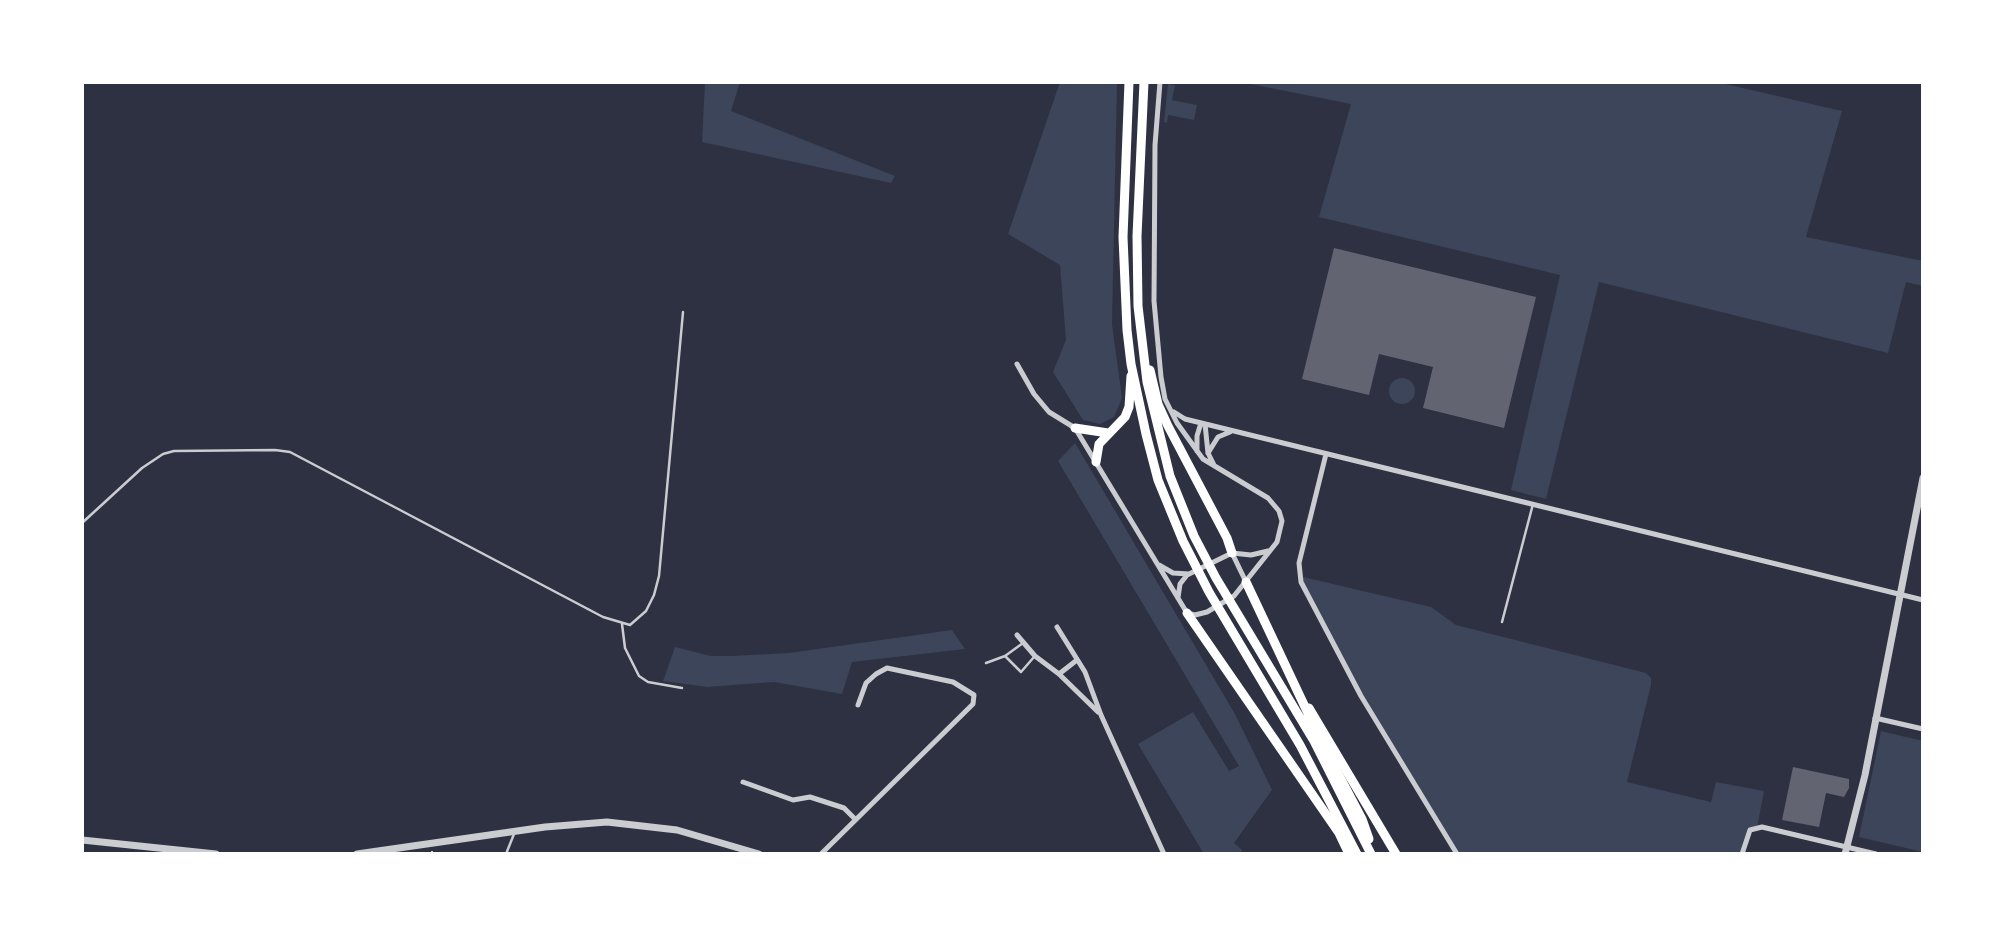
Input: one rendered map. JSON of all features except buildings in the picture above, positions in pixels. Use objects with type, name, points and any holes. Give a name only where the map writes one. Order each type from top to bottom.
[{"type":"main road","points":[[1096,462],[1099,444],[1125,417],[1129,407],[1131,364],[1123,237],[1129,82]]},
{"type":"main road","points":[[1144,82],[1137,236],[1140,331],[1147,382],[1170,476],[1194,536],[1240,620],[1314,741],[1372,854]]},
{"type":"main road","points":[[1140,331],[1163,415],[1232,552]]},
{"type":"main road","points":[[1131,364],[1158,480],[1183,541],[1228,627],[1300,745],[1357,854]]},
{"type":"main road","points":[[1075,428],[1108,433]]},
{"type":"main road","points":[[1246,582],[1362,819],[1372,854]]},
{"type":"main road","points":[[1187,613],[1333,824],[1349,854]]},
{"type":"main road","points":[[1293,681],[1396,854]]},
{"type":"street","points":[[1017,364],[1034,394],[1049,412],[1075,428],[1187,613],[1195,615],[1207,612],[1234,596],[1277,542],[1282,521],[1279,511],[1268,498],[1216,468],[1197,452],[1177,424],[1169,407],[1161,377],[1154,301],[1155,145],[1160,82]]},
{"type":"street","points":[[1169,407],[1180,418],[1203,424],[1923,600]]},
{"type":"street","points":[[1197,452],[1197,436],[1203,424]]},
{"type":"street","points":[[1203,424],[1208,453],[1216,468]]},
{"type":"street","points":[[1208,453],[1218,438],[1233,431]]},
{"type":"street","points":[[1326,454],[1299,563],[1301,582],[1348,675],[1457,854]]},
{"type":"street","points":[[1846,851],[1865,775],[1898,594],[1923,478]]},
{"type":"street","points":[[1178,598],[1180,583],[1189,574],[1232,552],[1251,555],[1268,551]]},
{"type":"street","points":[[1232,552],[1246,582]]},
{"type":"street","points":[[1159,565],[1173,573],[1189,574]]},
{"type":"street","points":[[1057,627],[1085,672],[1101,715],[1164,854]]},
{"type":"street","points":[[1017,635],[1035,656],[1059,674],[1101,715]]},
{"type":"street","points":[[1059,674],[1077,660]]},
{"type":"street","points":[[821,854],[973,704],[974,695],[953,682],[887,668],[866,683],[858,705]]},
{"type":"street","points":[[1875,718],[1923,729]]},
{"type":"street","points":[[743,782],[793,800],[810,797],[844,807],[855,820]]},
{"type":"street","points":[[357,854],[578,823],[640,824],[677,830],[759,854]]},
{"type":"street","points":[[1742,854],[1750,830],[1762,827],[1846,851],[1876,854]]},
{"type":"street","points":[[82,840],[216,854]]},
{"type":"lane","points":[[82,523],[142,468],[163,454],[187,450],[290,452],[603,617],[630,625],[646,611],[659,576],[684,313]]},
{"type":"lane","points":[[1502,622],[1533,505]]},
{"type":"lane","points":[[622,624],[625,648],[639,676],[648,682],[682,688]]},
{"type":"lane","points":[[986,663],[1005,656],[1024,642]]},
{"type":"lane","points":[[1005,656],[1021,672],[1035,656]]},
{"type":"lane","points":[[506,854],[516,831]]},
{"type":"shaded area","points":[[705,82],[740,82],[731,111],[895,176],[891,183],[702,142]]},
{"type":"shaded area","points":[[1060,82],[1117,82],[1112,324],[1122,398],[1114,417],[1100,424],[1083,420],[1053,372],[1066,340],[1060,265],[1008,234]]},
{"type":"shaded area","points":[[1240,82],[1717,82],[1842,111],[1806,237],[1923,261],[1923,286],[1906,282],[1888,353],[1599,282],[1546,499],[1511,490],[1560,275],[1319,217],[1351,104]]},
{"type":"shaded area","points":[[1168,84],[1175,85],[1172,100],[1197,105],[1194,120],[1168,115],[1167,123],[1164,122]]},
{"type":"shaded area","points":[[1402,378],[1411,382],[1415,391],[1411,400],[1402,404],[1393,400],[1389,391],[1393,382]]},
{"type":"shaded area","points":[[1075,443],[1235,714],[1272,790],[1234,843],[1242,850],[1240,854],[1204,854],[1138,744],[1193,712],[1229,771],[1239,766],[1058,461]]},
{"type":"shaded area","points":[[1299,576],[1431,607],[1456,625],[1646,673],[1651,678],[1651,685],[1627,782],[1711,802],[1716,782],[1764,791],[1757,828],[1750,830],[1742,854],[1457,854],[1361,696]]},
{"type":"shaded area","points":[[952,630],[965,649],[852,662],[842,694],[774,682],[707,687],[663,681],[675,647],[711,656],[789,653]]},
{"type":"shaded area","points":[[1881,731],[1923,741],[1923,852],[1859,837]]}]
